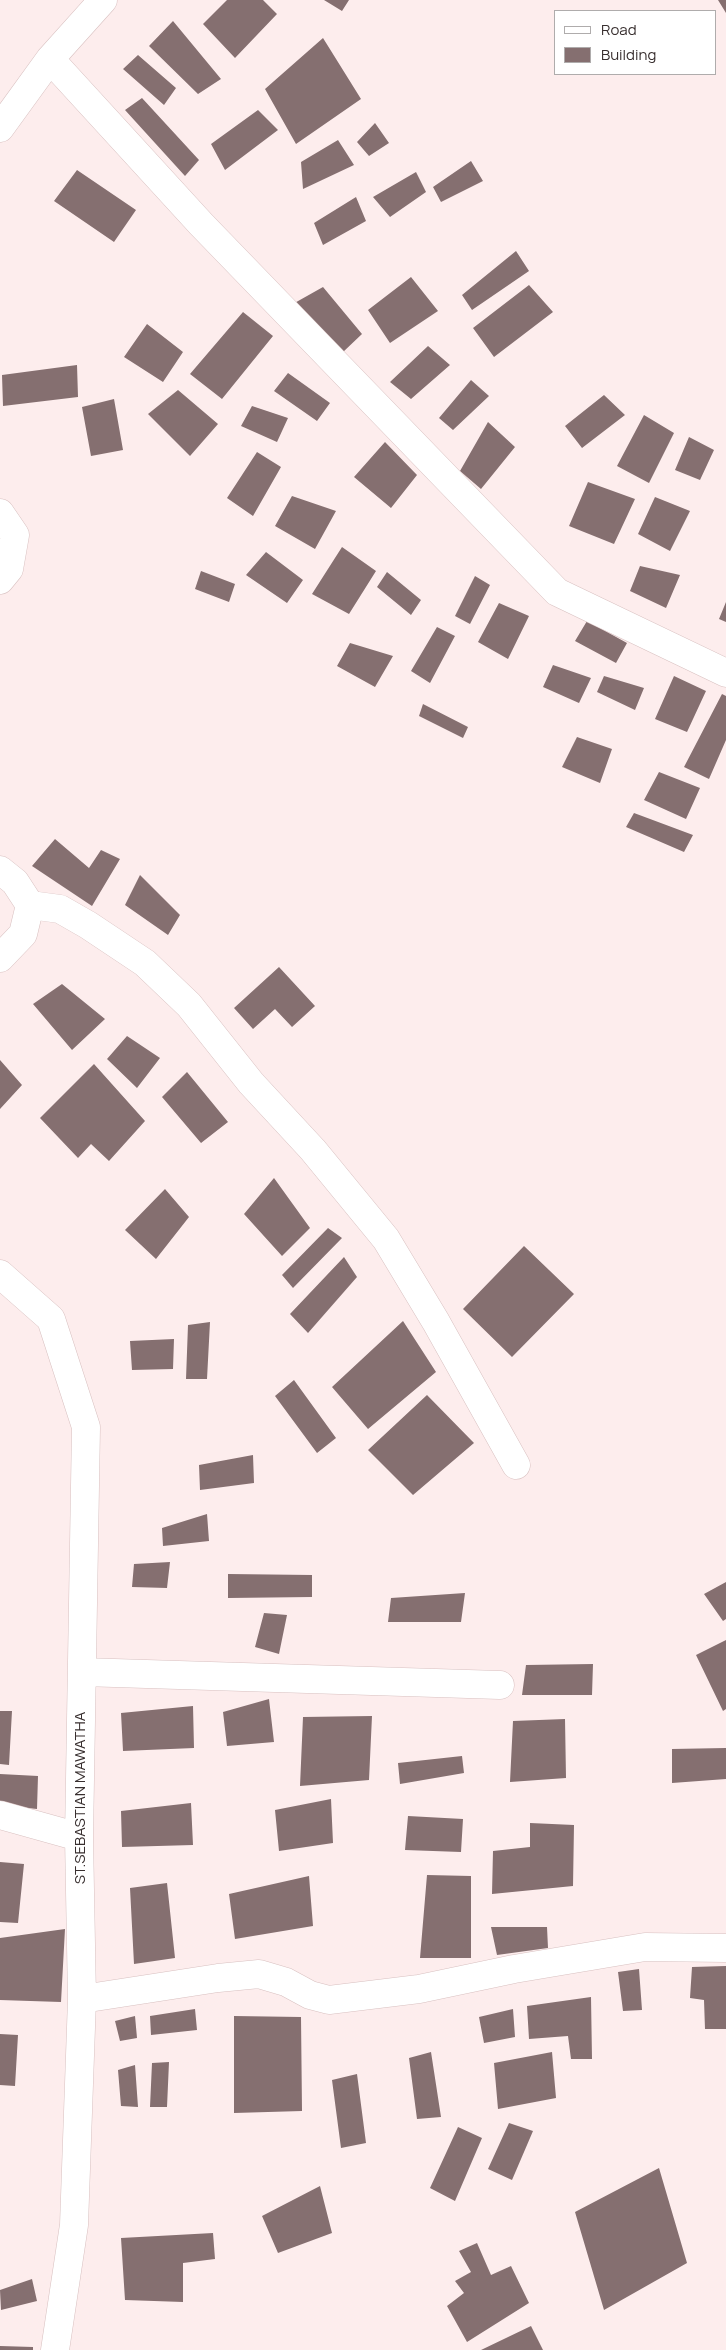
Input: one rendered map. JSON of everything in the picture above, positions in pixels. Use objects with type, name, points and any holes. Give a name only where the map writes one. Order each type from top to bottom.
[{"type":"street","points":[[0,128],[50,59],[103,0]]},
{"type":"street","points":[[50,59],[201,224],[557,592],[726,673]]},
{"type":"street","points":[[0,513],[15,535],[9,569],[0,580]]},
{"type":"street","points":[[0,870],[15,882],[30,905],[23,934],[0,958]]},
{"type":"street","points":[[30,905],[60,909],[88,925],[145,963],[189,1005],[251,1083],[313,1150],[386,1239],[436,1322],[516,1465]]},
{"type":"street","name":"ST.SEBASTIAN MAWATHA","points":[[0,1274],[51,1319],[86,1427],[79,1837],[82,1999],[74,2225],[55,2350]]},
{"type":"street","points":[[82,1672],[500,1685]]},
{"type":"street","points":[[0,1815],[79,1837]]},
{"type":"street","points":[[82,1999],[218,1978],[259,1974],[286,1982],[310,1995],[329,2000],[419,1989],[514,1969],[645,1947],[726,1948]]},
{"type":"building","points":[[227,0],[263,0],[277,14],[235,58],[203,24]]},
{"type":"building","points":[[324,0],[349,0],[342,11]]},
{"type":"building","points":[[718,0],[726,0],[726,13]]},
{"type":"building","points":[[173,21],[221,79],[198,94],[149,46]]},
{"type":"building","points":[[323,38],[361,99],[296,144],[265,89]]},
{"type":"building","points":[[138,55],[176,88],[164,105],[123,69]]},
{"type":"building","points":[[142,98],[199,160],[185,176],[125,110]]},
{"type":"building","points":[[258,110],[278,130],[225,170],[211,144]]},
{"type":"building","points":[[375,123],[389,143],[369,156],[357,142]]},
{"type":"building","points":[[338,140],[354,165],[303,189],[301,162]]},
{"type":"building","points":[[471,161],[483,181],[441,202],[433,187]]},
{"type":"building","points":[[77,170],[136,210],[114,242],[54,201]]},
{"type":"building","points":[[416,172],[426,192],[390,217],[373,197]]},
{"type":"building","points":[[356,197],[366,221],[323,245],[314,223]]},
{"type":"building","points":[[516,251],[529,271],[472,310],[462,295]]},
{"type":"building","points":[[411,277],[438,311],[390,343],[368,310]]},
{"type":"building","points":[[529,285],[553,312],[494,357],[473,328]]},
{"type":"building","points":[[323,287],[362,334],[342,353],[291,305]]},
{"type":"building","points":[[243,312],[273,336],[222,399],[190,374]]},
{"type":"building","points":[[147,324],[183,352],[163,382],[124,357]]},
{"type":"building","points":[[428,346],[450,365],[411,399],[390,382]]},
{"type":"building","points":[[77,365],[78,397],[3,406],[2,375]]},
{"type":"building","points":[[288,373],[330,403],[317,421],[274,391]]},
{"type":"building","points":[[471,380],[489,396],[453,430],[439,418]]},
{"type":"building","points":[[178,390],[218,424],[190,456],[148,414]]},
{"type":"building","points":[[604,395],[625,415],[582,448],[565,426]]},
{"type":"building","points":[[114,399],[123,450],[91,456],[82,407]]},
{"type":"building","points":[[252,406],[288,418],[277,442],[241,426]]},
{"type":"building","points":[[644,415],[674,433],[649,483],[617,466]]},
{"type":"building","points":[[488,422],[515,447],[481,489],[460,471]]},
{"type":"building","points":[[689,437],[714,450],[700,480],[675,470]]},
{"type":"building","points":[[385,442],[417,475],[391,508],[354,477]]},
{"type":"building","points":[[257,452],[281,467],[253,516],[227,498]]},
{"type":"building","points":[[588,482],[635,499],[614,544],[569,526]]},
{"type":"building","points":[[292,496],[336,511],[315,549],[275,526]]},
{"type":"building","points":[[655,497],[690,511],[670,551],[638,534]]},
{"type":"building","points":[[342,547],[376,571],[349,614],[312,594]]},
{"type":"building","points":[[266,552],[303,580],[287,603],[246,575]]},
{"type":"building","points":[[640,566],[680,575],[666,608],[630,591]]},
{"type":"building","points":[[201,571],[235,584],[229,602],[195,589]]},
{"type":"building","points":[[387,572],[421,600],[411,615],[377,587]]},
{"type":"building","points":[[475,576],[490,585],[470,624],[455,616]]},
{"type":"building","points":[[726,602],[726,622],[719,619]]},
{"type":"building","points":[[499,603],[529,616],[508,659],[478,642]]},
{"type":"building","points":[[587,621],[627,643],[616,663],[575,641]]},
{"type":"building","points":[[437,627],[455,636],[430,683],[411,671]]},
{"type":"building","points":[[350,643],[393,656],[375,687],[337,666]]},
{"type":"building","points":[[553,665],[591,678],[579,703],[543,687]]},
{"type":"building","points":[[604,676],[644,688],[635,710],[597,692]]},
{"type":"building","points":[[674,676],[706,691],[687,732],[655,719]]},
{"type":"building","points":[[722,694],[726,696],[726,740],[709,779],[684,767]]},
{"type":"building","points":[[423,704],[468,727],[463,738],[419,716]]},
{"type":"building","points":[[577,737],[612,749],[600,783],[562,767]]},
{"type":"building","points":[[659,772],[700,788],[686,819],[644,800]]},
{"type":"building","points":[[634,813],[693,835],[684,852],[626,827]]},
{"type":"building","points":[[55,839],[89,868],[101,850],[120,859],[92,906],[32,866]]},
{"type":"building","points":[[140,875],[180,915],[168,935],[125,905]]},
{"type":"building","points":[[279,967],[315,1006],[292,1027],[275,1009],[253,1029],[234,1008]]},
{"type":"building","points":[[62,984],[105,1019],[72,1050],[33,1004]]},
{"type":"building","points":[[127,1036],[160,1058],[137,1088],[107,1059]]},
{"type":"building","points":[[0,1060],[22,1085],[0,1109]]},
{"type":"building","points":[[94,1064],[145,1121],[109,1161],[91,1144],[78,1158],[40,1118]]},
{"type":"building","points":[[187,1072],[228,1122],[201,1143],[162,1097]]},
{"type":"building","points":[[274,1178],[310,1228],[282,1256],[244,1214]]},
{"type":"building","points":[[165,1189],[189,1217],[156,1259],[125,1230]]},
{"type":"building","points":[[328,1228],[342,1238],[293,1288],[282,1275]]},
{"type":"building","points":[[524,1246],[574,1294],[512,1357],[463,1309]]},
{"type":"building","points":[[344,1257],[357,1277],[308,1333],[290,1314]]},
{"type":"building","points":[[403,1321],[436,1372],[368,1429],[332,1387]]},
{"type":"building","points":[[210,1322],[207,1379],[186,1379],[188,1325]]},
{"type":"building","points":[[174,1339],[173,1369],[132,1370],[130,1341]]},
{"type":"building","points":[[294,1380],[336,1438],[317,1453],[275,1396]]},
{"type":"building","points":[[427,1395],[474,1443],[413,1495],[368,1450]]},
{"type":"building","points":[[253,1455],[254,1483],[200,1490],[199,1465]]},
{"type":"building","points":[[207,1514],[209,1541],[163,1546],[162,1528]]},
{"type":"building","points":[[170,1562],[167,1588],[132,1587],[134,1564]]},
{"type":"building","points":[[228,1574],[312,1575],[312,1597],[228,1598]]},
{"type":"building","points":[[726,1582],[726,1619],[723,1621],[704,1594]]},
{"type":"building","points":[[465,1593],[461,1622],[388,1622],[391,1598]]},
{"type":"building","points":[[264,1613],[287,1615],[279,1654],[255,1647]]},
{"type":"building","points":[[726,1640],[726,1709],[723,1711],[696,1655]]},
{"type":"building","points":[[593,1664],[592,1695],[522,1695],[526,1665]]},
{"type":"building","points":[[269,1699],[274,1742],[227,1746],[223,1712]]},
{"type":"building","points":[[193,1706],[194,1748],[123,1751],[121,1713]]},
{"type":"building","points":[[0,1711],[12,1711],[9,1765],[0,1764]]},
{"type":"building","points":[[372,1716],[369,1780],[300,1786],[303,1717]]},
{"type":"building","points":[[565,1719],[566,1778],[510,1782],[513,1721]]},
{"type":"building","points":[[726,1748],[726,1779],[672,1783],[672,1749]]},
{"type":"building","points":[[462,1756],[464,1773],[400,1784],[398,1763]]},
{"type":"building","points":[[0,1774],[38,1776],[37,1809],[0,1805]]},
{"type":"building","points":[[331,1799],[333,1843],[279,1851],[275,1810]]},
{"type":"building","points":[[191,1803],[193,1845],[122,1847],[121,1811]]},
{"type":"building","points":[[408,1816],[463,1819],[461,1852],[405,1850]]},
{"type":"building","points":[[530,1823],[574,1825],[573,1886],[492,1894],[493,1851],[530,1847]]},
{"type":"building","points":[[0,1862],[24,1864],[18,1923],[0,1922]]},
{"type":"building","points":[[427,1875],[471,1876],[471,1958],[420,1958]]},
{"type":"building","points":[[309,1876],[313,1926],[235,1939],[229,1894]]},
{"type":"building","points":[[167,1883],[175,1958],[134,1964],[130,1888]]},
{"type":"building","points":[[491,1927],[547,1927],[548,1948],[497,1955]]},
{"type":"building","points":[[65,1929],[61,2002],[0,2000],[0,1938]]},
{"type":"building","points":[[726,1966],[726,2029],[705,2029],[704,2000],[690,1998],[692,1967]]},
{"type":"building","points":[[639,1969],[642,2010],[623,2011],[618,1972]]},
{"type":"building","points":[[591,1997],[592,2059],[571,2059],[568,2036],[529,2039],[527,2006]]},
{"type":"building","points":[[195,2009],[197,2030],[151,2035],[150,2016]]},
{"type":"building","points":[[513,2009],[515,2037],[484,2043],[479,2017]]},
{"type":"building","points":[[135,2016],[137,2038],[120,2041],[115,2021]]},
{"type":"building","points":[[234,2016],[301,2017],[302,2111],[234,2113]]},
{"type":"building","points":[[0,2034],[18,2035],[15,2086],[0,2085]]},
{"type":"building","points":[[431,2052],[441,2117],[417,2119],[409,2058]]},
{"type":"building","points":[[552,2052],[556,2098],[498,2109],[494,2063]]},
{"type":"building","points":[[169,2062],[167,2107],[150,2107],[152,2063]]},
{"type":"building","points":[[135,2065],[138,2107],[121,2106],[118,2070]]},
{"type":"building","points":[[357,2074],[366,2143],[341,2148],[332,2080]]},
{"type":"building","points":[[509,2123],[533,2131],[512,2180],[488,2169]]},
{"type":"building","points":[[458,2127],[482,2138],[455,2201],[430,2188]]},
{"type":"building","points":[[659,2168],[687,2263],[604,2310],[575,2212]]},
{"type":"building","points":[[320,2186],[332,2233],[278,2253],[262,2216]]},
{"type":"building","points":[[213,2233],[215,2259],[183,2263],[183,2302],[125,2300],[121,2238]]},
{"type":"building","points":[[477,2243],[491,2275],[511,2266],[529,2303],[467,2342],[447,2306],[464,2293],[455,2281],[471,2272],[459,2251]]},
{"type":"building","points":[[32,2279],[37,2301],[1,2310],[0,2290]]},
{"type":"building","points":[[531,2326],[543,2350],[481,2350]]},
{"type":"building","points":[[0,2346],[33,2347],[33,2350],[0,2350]]}]
